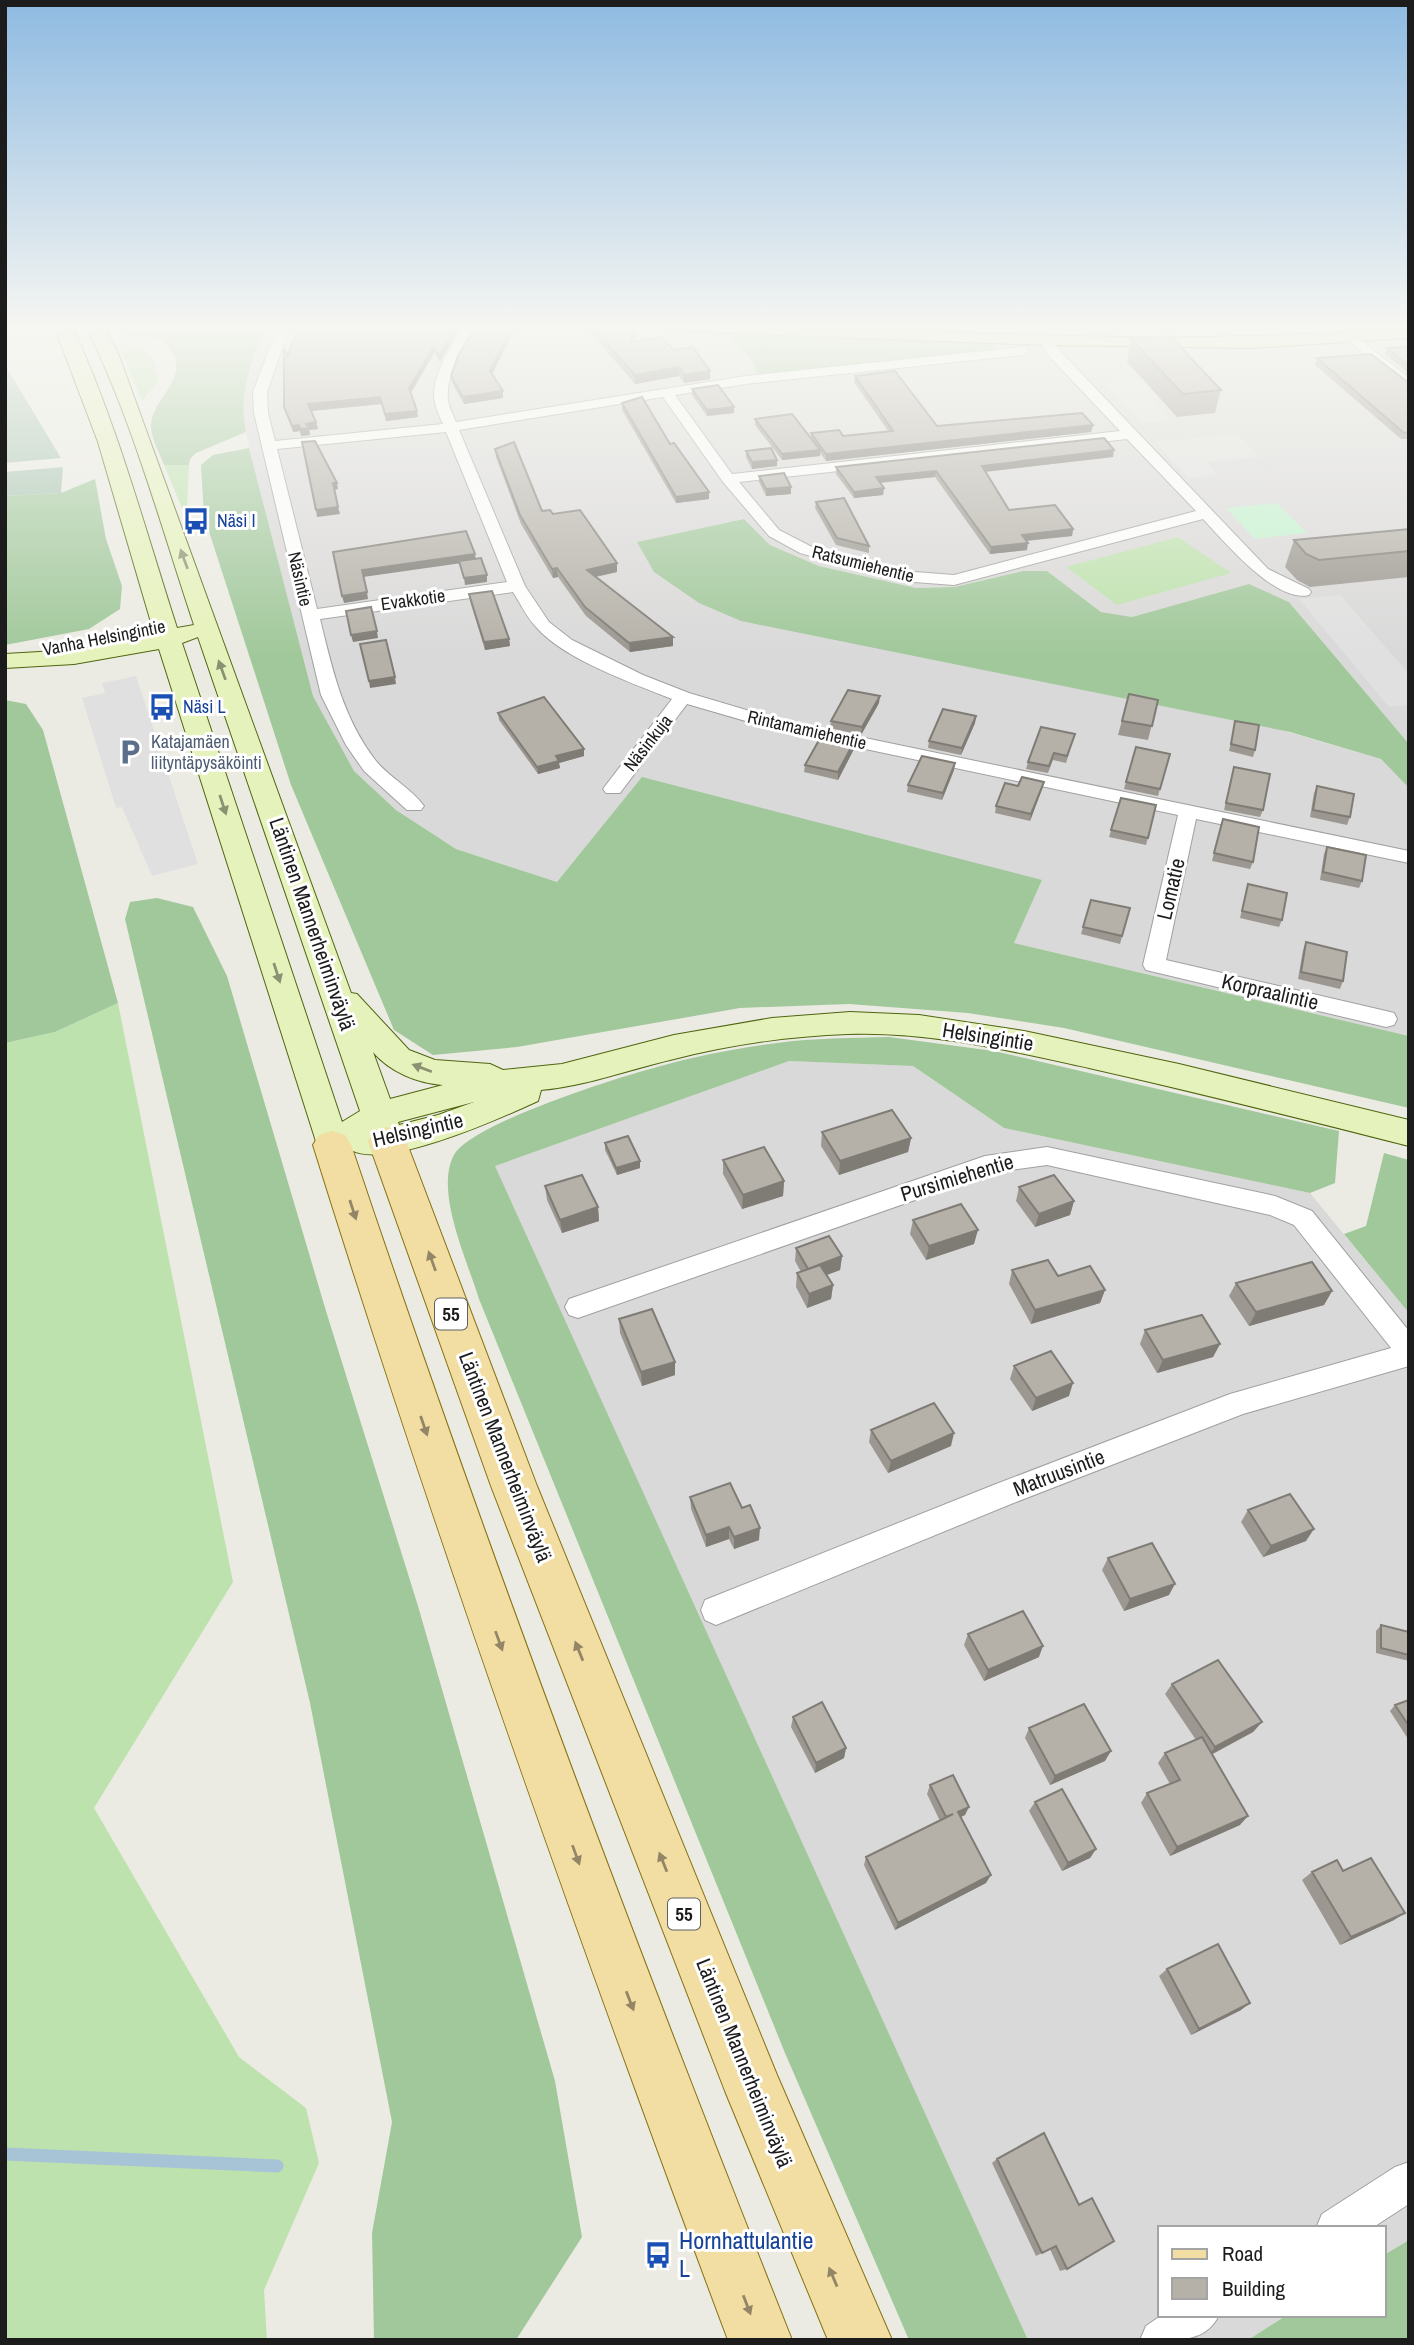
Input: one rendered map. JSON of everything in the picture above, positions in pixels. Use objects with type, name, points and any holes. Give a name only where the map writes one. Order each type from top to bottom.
[{"type":"main road","points":[[106,435],[166,633],[402,1364],[610,1950],[760,2340]]},
{"type":"main road","name":"Läntinen Mannerheiminväylä","points":[[139,435],[383,1129],[514,1486],[754,2091],[860,2340]]},
{"type":"main road","name":"Vanha Helsingintie","points":[[5,660],[41,661],[206,623]]},
{"type":"main road","name":"Helsingintie","points":[[335,990],[397,1058],[432,1072],[481,1074],[514,1080]]},
{"type":"main road","name":"Helsingintie","points":[[332,1145],[383,1129],[477,1116],[562,1076],[674,1046],[772,1030],[850,1023],[919,1026],[1050,1048],[1409,1133]]},
{"type":"main road","name":"Helsingintie","points":[[383,1129],[406,1106],[514,1080],[562,1076]]},
{"type":"street","name":"Näsintie","points":[[266,435],[330,695],[355,745],[383,781],[414,806]]},
{"type":"street","points":[[269,446],[370,435]]},
{"type":"street","name":"Rintamamiehentie","points":[[454,435],[517,586],[543,625],[566,644],[637,679],[683,697],[780,726],[1409,857]]},
{"type":"street","name":"Ratsumiehentie","points":[[697,435],[774,533],[806,550],[865,568],[936,580],[954,580],[1206,513]]},
{"type":"street","points":[[729,479],[1118,435]]},
{"type":"street","points":[[1132,435],[1262,572],[1303,592]]},
{"type":"street","name":"Evakkotie","points":[[309,615],[517,586]]},
{"type":"street","name":"Näsinkuja","points":[[612,789],[683,697]]},
{"type":"street","name":"Lomatie","points":[[1154,965],[1188,813]]},
{"type":"street","name":"Korpraalintie","points":[[1154,965],[1386,1019]]},
{"type":"street","name":"Pursimiehentie","points":[[578,1307],[994,1163],[1046,1156],[1275,1206],[1303,1218],[1409,1353]]},
{"type":"street","name":"Matruusintie","points":[[716,1610],[1000,1495],[1240,1403],[1409,1353]]},
{"type":"street","points":[[1339,2226],[1409,2181]]},
{"type":"street","points":[[1160,2340],[1196,2317]]},
{"type":"shaded area","points":[[247,435],[1409,435],[1409,744],[1289,602],[1249,584],[1132,617],[1101,612],[1047,571],[955,587],[916,588],[819,566],[770,545],[744,519],[637,542],[1381,759],[1409,788],[1409,1036],[1014,943],[1042,880],[557,882],[456,849],[396,810],[354,771],[313,696]]},
{"type":"shaded area","points":[[1238,435],[1260,457],[1207,462],[1218,475],[1188,478],[1155,442]]},
{"type":"shaded area","points":[[1340,595],[1409,674],[1409,705],[1389,707],[1299,599]]},
{"type":"shaded area","name":"Katajamäen liityntäpysäköinti","points":[[136,676],[198,864],[152,876],[122,807],[116,808],[82,698],[105,693],[102,683]]},
{"type":"shaded area","points":[[789,1061],[913,1066],[1004,1128],[1310,1193],[1409,1313],[1409,2240],[1386,2254],[1386,2226],[1158,2226],[1158,2317],[1284,2317],[1248,2340],[1028,2340],[494,1166]]},
{"type":"green space","points":[[5,435],[47,435],[61,458],[5,463]]},
{"type":"green space","points":[[153,435],[238,435],[196,453],[190,459],[189,465],[164,465]]},
{"type":"green space","points":[[249,448],[313,696],[354,771],[396,810],[456,849],[557,882],[642,777],[1042,880],[1014,943],[1409,1036],[1409,1108],[1064,1028],[968,1013],[849,1004],[740,1008],[517,1047],[433,1055],[394,1030],[291,785],[204,516],[201,465],[213,455]]},
{"type":"green space","points":[[164,465],[189,465],[187,508],[182,508]]},
{"type":"green space","points":[[63,467],[61,493],[5,496],[5,472]]},
{"type":"green space","points":[[95,479],[106,539],[122,586],[120,609],[89,629],[5,645],[5,496],[61,493]]},
{"type":"green space","points":[[1277,503],[1307,533],[1255,539],[1226,508]]},
{"type":"green space","points":[[744,519],[770,545],[819,566],[916,588],[955,587],[1023,571],[1047,571],[1101,612],[1132,617],[1249,584],[1289,602],[1409,744],[1409,788],[1381,759],[1290,732],[741,621],[699,603],[654,572],[637,542]]},
{"type":"green space","points":[[1178,537],[1231,573],[1117,605],[1066,567]]},
{"type":"green space","points":[[5,700],[26,704],[43,730],[118,1003],[55,1032],[5,1043]]},
{"type":"green space","points":[[157,898],[193,907],[227,976],[326,1311],[418,1606],[555,2081],[582,2237],[516,2340],[374,2340],[372,2233],[392,2122],[310,1703],[125,919],[130,902]]},
{"type":"green space","points":[[118,1003],[233,1582],[94,1808],[239,2057],[306,2108],[319,2163],[264,2290],[267,2340],[5,2340],[5,1043],[55,1032]]},
{"type":"green space","points":[[889,1037],[994,1051],[1339,1131],[1335,1183],[1310,1193],[1004,1128],[913,1066],[789,1061],[495,1166],[1028,2340],[909,2340],[785,2053],[479,1299],[450,1207],[449,1170],[454,1155],[466,1143],[487,1130],[547,1103],[657,1067],[732,1050],[805,1040]]},
{"type":"green space","points":[[1384,1153],[1409,1160],[1409,1313],[1344,1234],[1366,1226]]},
{"type":"green space","points":[[1409,2240],[1409,2340],[1248,2340],[1284,2317],[1386,2317],[1386,2254]]},
{"type":"building","points":[[641,435],[665,435],[670,444],[674,443],[709,492],[676,497]]},
{"type":"building","points":[[768,435],[809,435],[820,450],[782,454]]},
{"type":"building","points":[[813,435],[997,435],[826,454]]},
{"type":"building","points":[[1104,438],[1114,450],[982,466],[1009,510],[1055,505],[1073,529],[1022,535],[1028,543],[991,547],[936,471],[876,477],[884,488],[854,492],[836,467]]},
{"type":"building","points":[[315,441],[337,483],[333,483],[338,507],[316,510],[302,442]]},
{"type":"building","points":[[514,442],[542,511],[550,510],[553,514],[580,510],[617,563],[587,570],[673,637],[629,643],[585,607],[557,568],[552,569],[520,515],[495,449]]},
{"type":"building","points":[[771,448],[777,460],[752,462],[746,451]]},
{"type":"building","points":[[784,473],[791,487],[766,489],[759,476]]},
{"type":"building","points":[[844,498],[869,546],[837,538],[816,502]]},
{"type":"building","points":[[1409,529],[1409,551],[1319,560],[1306,554],[1294,540]]},
{"type":"building","points":[[466,531],[475,554],[362,570],[367,592],[342,596],[333,552]]},
{"type":"building","points":[[481,558],[487,575],[464,578],[459,561]]},
{"type":"building","points":[[492,591],[509,639],[484,642],[469,594]]},
{"type":"building","points":[[371,607],[377,631],[351,635],[346,611]]},
{"type":"building","points":[[386,640],[395,677],[369,681],[360,644]]},
{"type":"building","points":[[848,690],[880,696],[862,727],[831,721]]},
{"type":"building","points":[[1129,694],[1158,700],[1152,726],[1122,721]]},
{"type":"building","points":[[544,697],[584,749],[556,756],[559,761],[537,767],[498,713]]},
{"type":"building","points":[[943,709],[976,716],[962,748],[929,741]]},
{"type":"building","points":[[1235,721],[1259,725],[1255,750],[1231,744]]},
{"type":"building","points":[[1041,727],[1075,734],[1067,756],[1054,753],[1049,766],[1028,762]]},
{"type":"building","points":[[822,735],[854,742],[838,772],[805,765]]},
{"type":"building","points":[[1136,747],[1170,754],[1160,789],[1126,782]]},
{"type":"building","points":[[922,756],[955,763],[943,793],[908,785]]},
{"type":"building","points":[[1234,767],[1270,774],[1263,810],[1226,803]]},
{"type":"building","points":[[1022,777],[1044,782],[1031,814],[996,806],[1005,783],[1018,786]]},
{"type":"building","points":[[1317,786],[1354,794],[1350,817],[1313,810]]},
{"type":"building","points":[[1121,798],[1156,805],[1148,838],[1111,830]]},
{"type":"building","points":[[1223,819],[1259,827],[1253,862],[1214,853]]},
{"type":"building","points":[[1327,847],[1366,855],[1362,881],[1323,872]]},
{"type":"building","points":[[1248,884],[1287,893],[1282,920],[1242,911]]},
{"type":"building","points":[[1091,900],[1130,908],[1122,936],[1083,927]]},
{"type":"building","points":[[1306,942],[1347,952],[1343,981],[1301,972]]},
{"type":"building","points":[[892,1110],[911,1138],[840,1161],[822,1132]]},
{"type":"building","points":[[628,1136],[640,1161],[616,1168],[605,1143]]},
{"type":"building","points":[[764,1147],[784,1181],[743,1195],[723,1160]]},
{"type":"building","points":[[582,1175],[598,1207],[560,1220],[545,1186]]},
{"type":"building","points":[[1054,1175],[1074,1201],[1039,1214],[1019,1187]]},
{"type":"building","points":[[961,1204],[978,1230],[929,1246],[913,1220]]},
{"type":"building","points":[[829,1236],[842,1256],[808,1269],[796,1248]]},
{"type":"building","points":[[1048,1260],[1058,1276],[1090,1266],[1105,1290],[1035,1310],[1012,1270]]},
{"type":"building","points":[[1312,1262],[1332,1291],[1256,1312],[1236,1283]]},
{"type":"building","points":[[820,1265],[833,1285],[809,1294],[797,1273]]},
{"type":"building","points":[[652,1309],[675,1362],[641,1372],[619,1319]]},
{"type":"building","points":[[1202,1315],[1220,1344],[1163,1360],[1145,1330]]},
{"type":"building","points":[[1051,1351],[1073,1383],[1036,1398],[1014,1366]]},
{"type":"building","points":[[934,1403],[954,1433],[891,1461],[871,1430]]},
{"type":"building","points":[[730,1483],[742,1508],[750,1505],[760,1528],[734,1537],[729,1527],[706,1535],[690,1497]]},
{"type":"building","points":[[1290,1494],[1314,1529],[1271,1546],[1248,1510]]},
{"type":"building","points":[[1152,1543],[1175,1584],[1130,1599],[1108,1558]]},
{"type":"building","points":[[1023,1611],[1043,1646],[988,1670],[968,1634]]},
{"type":"building","points":[[1381,1625],[1409,1632],[1409,1655],[1381,1648]]},
{"type":"building","points":[[1218,1660],[1262,1722],[1215,1747],[1172,1684]]},
{"type":"building","points":[[1409,1700],[1409,1726],[1395,1705]]},
{"type":"building","points":[[822,1702],[846,1748],[816,1763],[793,1717]]},
{"type":"building","points":[[1084,1704],[1111,1751],[1055,1776],[1029,1728]]},
{"type":"building","points":[[1202,1737],[1248,1816],[1177,1847],[1147,1793],[1180,1780],[1165,1753]]},
{"type":"building","points":[[953,1775],[969,1807],[958,1812],[991,1875],[898,1923],[866,1857],[953,1814],[946,1817],[930,1785]]},
{"type":"building","points":[[1062,1789],[1096,1849],[1068,1863],[1035,1802]]},
{"type":"building","points":[[1371,1858],[1405,1913],[1351,1937],[1312,1872],[1337,1860],[1343,1871]]},
{"type":"building","points":[[1218,1944],[1250,2003],[1199,2029],[1167,1969]]},
{"type":"building","points":[[1044,2133],[1079,2205],[1092,2198],[1114,2241],[1067,2269],[1056,2246],[1042,2253],[997,2159]]},
{"type":"waterway","points":[[5,2154],[277,2166]]},
{"type":"place","name":"Näsi I","points":[[196,521]]},
{"type":"place","name":"Näsi L","points":[[162,707]]},
{"type":"place","name":"Katajamäen liityntäpysäköinti","points":[[130,752]]},
{"type":"place","name":"Hornhattulantie L","points":[[658,2255]]}]
